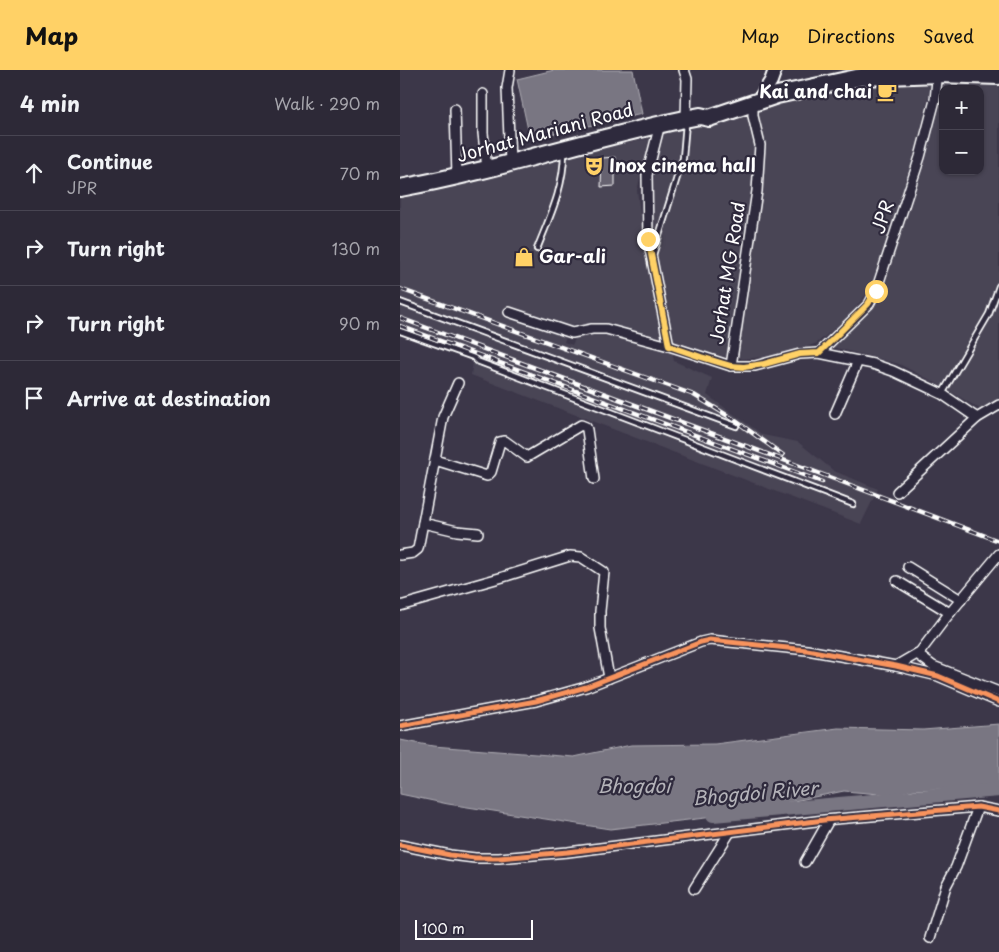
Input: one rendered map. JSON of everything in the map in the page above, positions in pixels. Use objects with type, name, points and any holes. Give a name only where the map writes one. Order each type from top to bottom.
[{"type":"highway","name":"Jorhat Mariani Road","points":[[400,188],[487,169],[660,124],[693,118],[710,118],[808,79],[858,70]]},
{"type":"highway","name":"Jorhat Mariani Road","points":[[757,98],[862,77],[938,72],[999,76]]},
{"type":"street","points":[[510,70],[507,88],[510,163]]},
{"type":"street","points":[[684,70],[693,118]]},
{"type":"street","points":[[757,98],[775,70]]},
{"type":"street","name":"JPR","points":[[819,353],[868,304],[876,291],[920,157],[935,100],[938,72]]},
{"type":"street","points":[[483,94],[483,133],[487,169]]},
{"type":"street","name":"Jorhat MG Road","points":[[731,366],[757,191],[760,145],[753,116],[757,98]]},
{"type":"street","points":[[455,109],[457,176]]},
{"type":"street","points":[[660,124],[647,175],[648,239],[669,346]]},
{"type":"street","points":[[509,312],[572,332],[601,329],[669,346],[731,366],[755,366],[800,354],[819,353],[858,361],[887,368],[942,394],[977,418]]},
{"type":"street","points":[[835,414],[858,361]]},
{"type":"street","points":[[400,555],[413,553],[418,549],[443,417],[458,383]]},
{"type":"street","points":[[897,492],[977,418],[999,405]]},
{"type":"street","points":[[435,460],[487,476],[491,472],[500,442],[505,442],[527,457],[581,425],[588,430],[594,479]]},
{"type":"street","points":[[423,523],[457,531],[478,533]]},
{"type":"street","points":[[400,606],[578,555],[604,572],[600,628],[608,678]]},
{"type":"street","points":[[896,666],[918,654],[999,555]]},
{"type":"street","points":[[908,567],[961,600]]},
{"type":"street","points":[[897,581],[950,613]]},
{"type":"street","points":[[400,726],[536,702],[586,687],[710,640],[807,650],[896,666],[938,676],[999,702]]},
{"type":"street","points":[[918,654],[933,666],[999,692]]},
{"type":"street","points":[[400,846],[450,855],[499,858],[568,852],[829,820],[978,806],[999,811]]},
{"type":"street","points":[[930,938],[946,886],[956,867],[978,806]]},
{"type":"street","points":[[805,862],[829,820]]},
{"type":"street","points":[[694,890],[730,832]]},
{"type":"lane","points":[[652,258],[683,158],[693,118]]},
{"type":"lane","points":[[537,249],[562,180],[564,148]]},
{"type":"lane","points":[[942,394],[989,314],[999,286]]},
{"type":"lane","points":[[400,302],[736,426]]},
{"type":"lane","points":[[400,331],[473,357],[477,361],[852,504]]},
{"type":"shaded area","points":[[932,81],[918,142],[899,207],[870,290],[846,319],[817,343],[785,355],[742,359],[735,354],[755,238],[764,159],[764,144],[756,109],[837,86]]},
{"type":"shaded area","points":[[944,81],[999,82],[999,402],[980,409],[899,364],[828,346],[866,314],[879,298],[919,178],[939,105],[939,175],[984,175],[984,85],[943,85]]},
{"type":"shaded area","name":"Gar-ali","points":[[747,111],[757,145],[751,216],[729,358],[672,342],[648,213],[651,170],[663,131]]},
{"type":"shaded area","points":[[651,138],[637,190],[642,230],[662,339],[611,327],[574,324],[568,331],[564,342],[572,345],[576,337],[607,332],[672,350],[674,361],[712,378],[707,395],[763,435],[798,442],[834,471],[878,489],[861,524],[471,375],[473,362],[400,333],[400,192]]},
{"type":"water","points":[[554,70],[633,70],[642,114],[530,139],[517,79]]},
{"type":"water","name":"Bhogdoi","points":[[999,724],[999,793],[942,789],[914,790],[892,795],[844,791],[714,817],[610,829],[448,804],[400,794],[400,740],[433,746],[574,757],[631,745],[715,744],[838,728],[923,730]]},
{"type":"building","points":[[615,157],[615,186],[601,187],[602,158]]},
{"type":"waterway","name":"Bhogdoi River","points":[[713,815],[999,790]]},
{"type":"railway","points":[[400,289],[694,395],[733,419],[783,455]]},
{"type":"railway","points":[[400,318],[999,541]]},
{"type":"railway","points":[[400,326],[822,482]]},
{"type":"cycle path","points":[[400,726],[536,701],[586,687],[710,640],[807,650],[896,666],[938,676],[999,702]]},
{"type":"cycle path","points":[[400,845],[450,855],[499,858],[568,852],[824,820],[978,807],[999,811]]},
{"type":"place","name":"Kai and chai","points":[[887,92]]},
{"type":"place","name":"Inox cinema hall","points":[[594,166]]},
{"type":"place","name":"Gar-ali","points":[[524,257]]},
{"type":"route","points":[[648,239],[669,346],[731,366],[755,366],[800,354],[819,353],[868,304],[876,291]]}]
